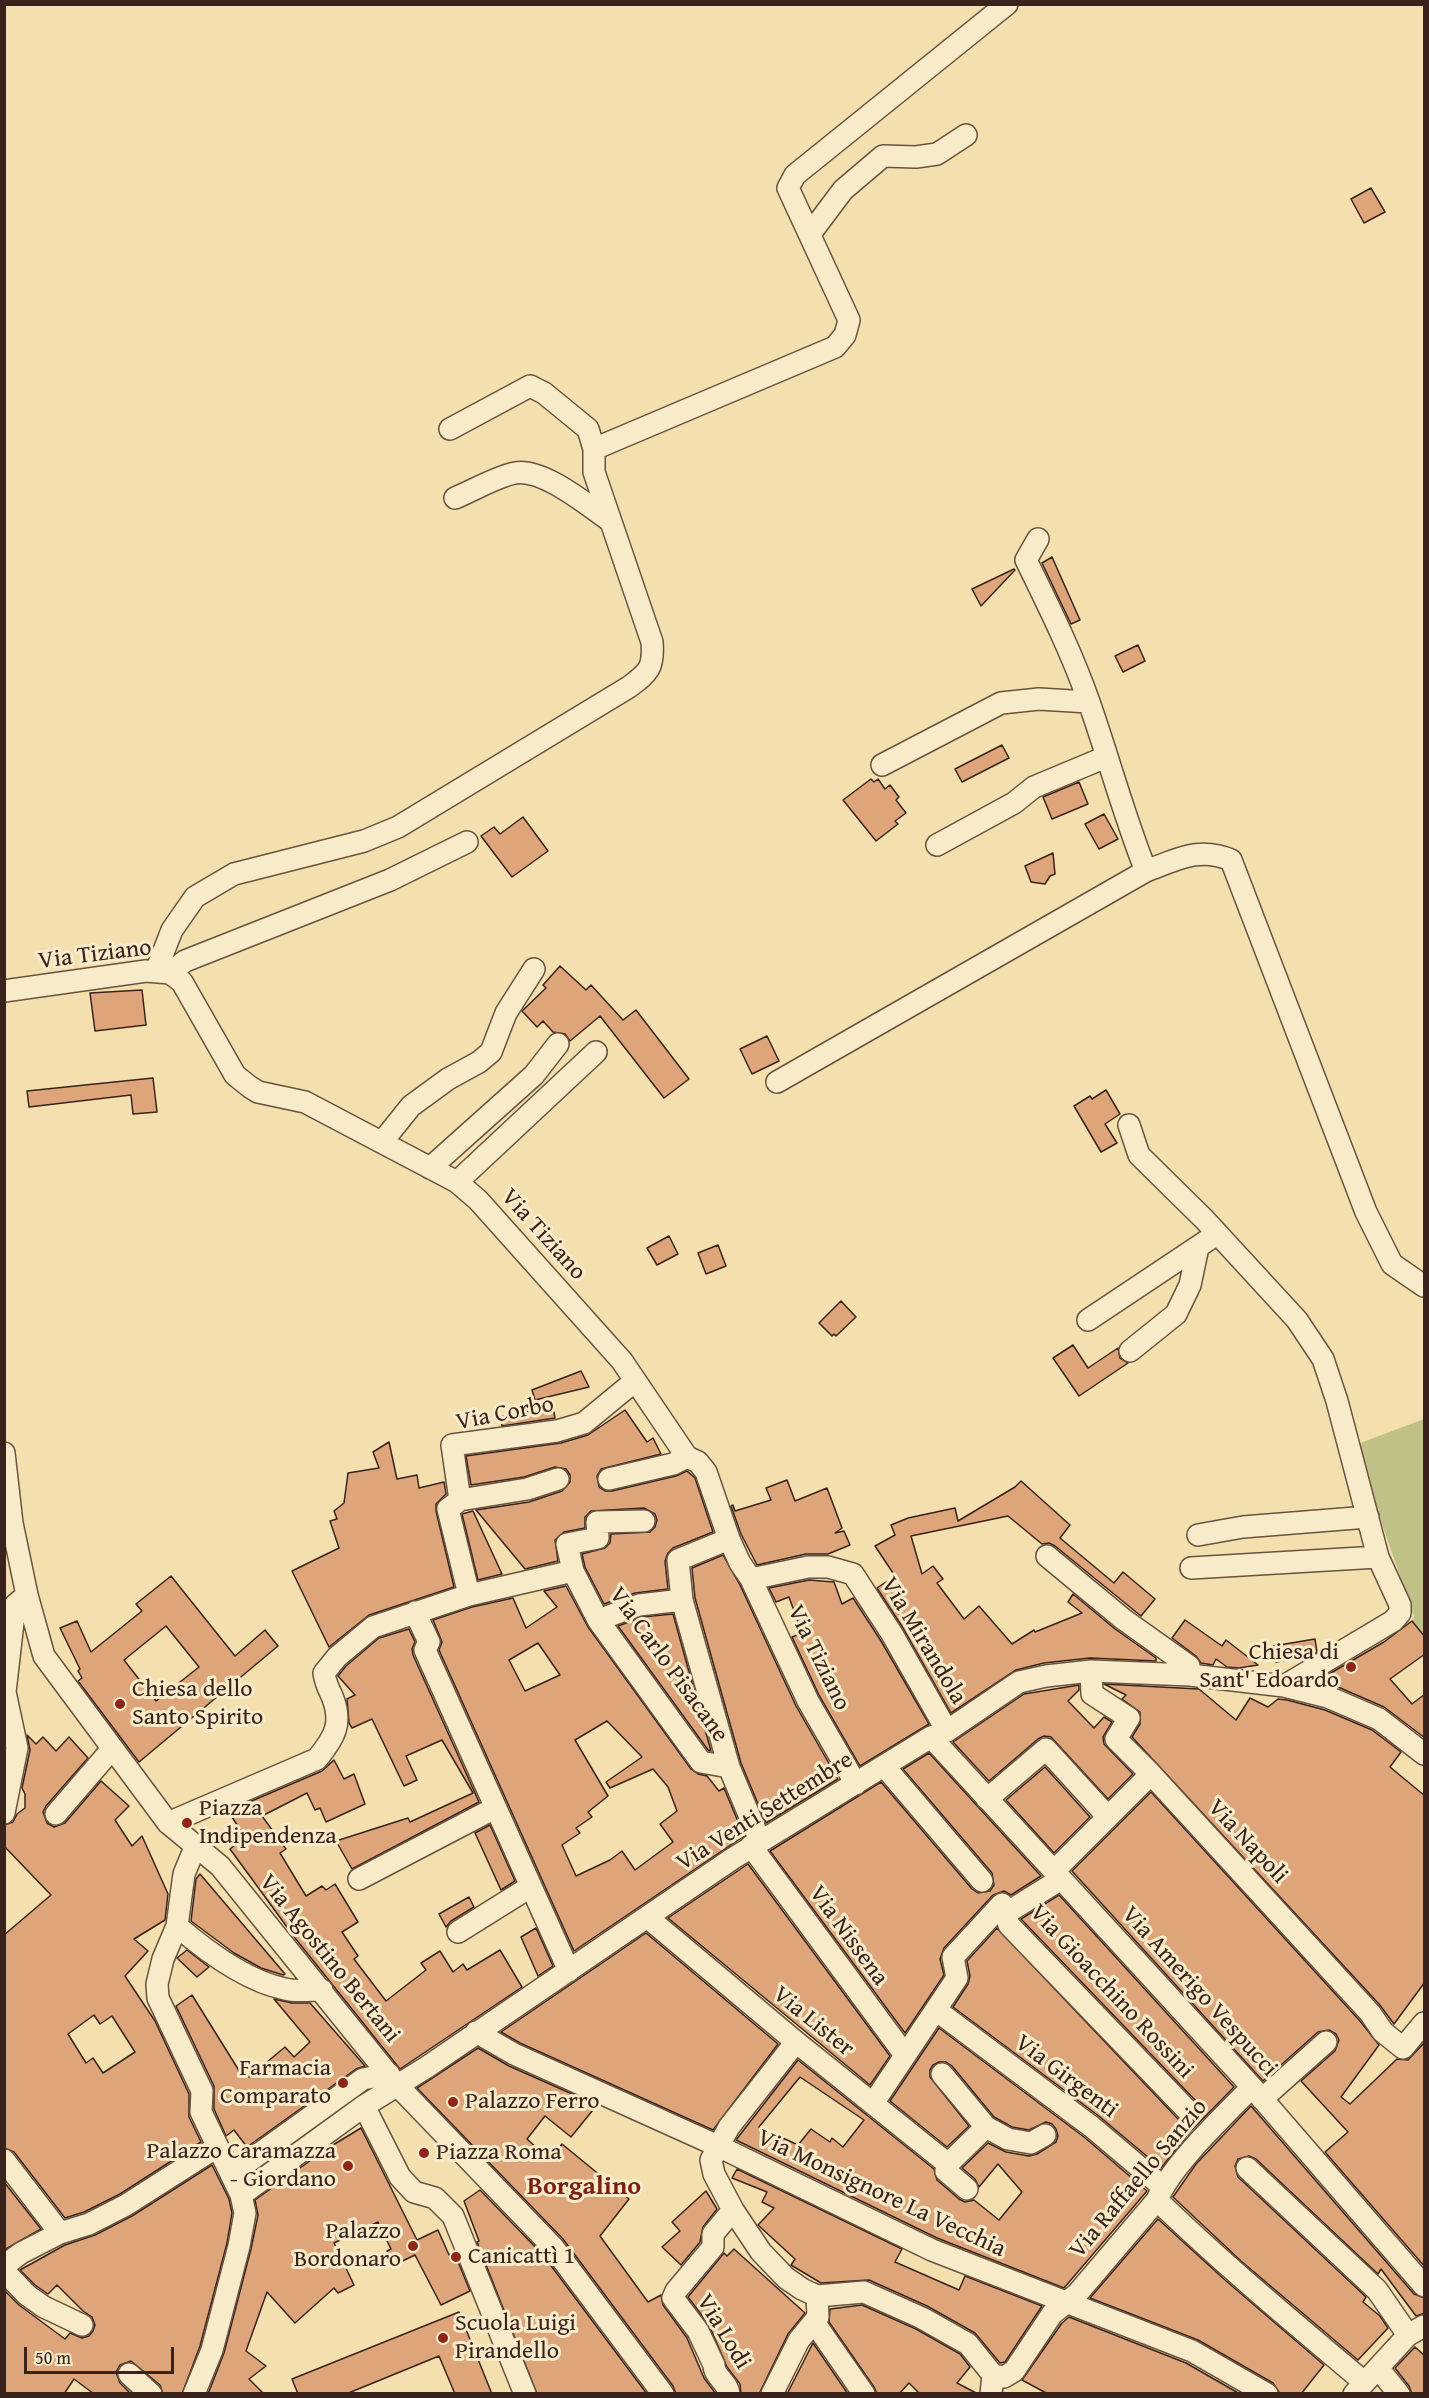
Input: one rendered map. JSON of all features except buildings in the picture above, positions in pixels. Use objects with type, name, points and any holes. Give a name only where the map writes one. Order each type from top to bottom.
[{"type":"street","points":[[594,449],[835,347],[845,335],[849,320],[788,188],[795,175],[1007,4]]},
{"type":"street","points":[[810,234],[843,190],[883,156],[916,157],[937,154],[966,135]]},
{"type":"street","points":[[163,972],[172,930],[195,897],[234,874],[364,841],[398,827],[629,687],[646,674],[653,661],[652,642],[594,472],[594,449],[588,429],[544,393],[530,386],[450,429]]},
{"type":"street","points":[[455,498],[515,473],[533,474],[555,484],[609,520]]},
{"type":"street","points":[[1038,539],[1026,560],[1072,657],[1089,702],[1128,826],[1146,871]]},
{"type":"street","points":[[882,765],[1001,704],[1039,699],[1089,702]]},
{"type":"street","points":[[937,845],[1014,803],[1034,787],[1106,757]]},
{"type":"street","points":[[163,972],[185,961],[390,880],[467,842]]},
{"type":"street","points":[[777,1082],[1146,871],[1188,855],[1217,854],[1231,860],[1366,1212],[1392,1264],[1425,1286]]},
{"type":"street","points":[[382,1142],[411,1107],[448,1079],[479,1062],[491,1052],[506,1013],[534,969]]},
{"type":"street","name":"Via Tiziano","points":[[4,991],[132,973],[163,972],[182,982],[235,1075],[250,1087],[258,1092],[305,1102],[457,1182],[478,1200],[621,1361],[687,1457],[698,1462],[706,1472],[729,1539],[740,1563],[751,1579],[808,1701],[856,1784]]},
{"type":"street","points":[[430,1168],[534,1075],[558,1044]]},
{"type":"street","points":[[457,1182],[596,1052]]},
{"type":"street","points":[[1129,1125],[1139,1155],[1217,1234],[1296,1320],[1323,1359],[1337,1401],[1378,1557],[1400,1605],[1400,1613],[1393,1621],[1284,1686]]},
{"type":"street","points":[[1088,1320],[1217,1234]]},
{"type":"street","points":[[1130,1351],[1176,1314],[1190,1285],[1198,1247]]},
{"type":"street","name":"Via Corbo","points":[[469,1595],[448,1509],[460,1500],[452,1445],[557,1431],[584,1423],[635,1380]]},
{"type":"street","points":[[4,1453],[12,1523],[27,1595],[44,1656],[168,1823],[196,1845],[184,1874],[177,1926],[157,1984],[158,1998],[202,2091],[201,2112],[237,2188],[245,2213],[239,2246],[212,2350],[194,2394]]},
{"type":"street","points":[[609,1479],[673,1464],[687,1457]]},
{"type":"street","points":[[460,1500],[526,1489],[558,1479]]},
{"type":"street","points":[[1198,1535],[1243,1527],[1368,1517]]},
{"type":"street","name":"Via Carlo Pisacane","points":[[644,1521],[597,1522],[598,1538],[567,1544],[573,1571],[598,1620],[701,1762],[729,1767]]},
{"type":"street","name":"Via Nissena","points":[[729,1539],[678,1560],[682,1600],[729,1767],[756,1844],[905,2055]]},
{"type":"street","points":[[1047,1556],[1123,1618],[1189,1666],[1190,1675]]},
{"type":"street","points":[[1191,1568],[1378,1557]]},
{"type":"street","name":"Via Mirandola","points":[[751,1579],[808,1567],[828,1566],[853,1574],[892,1634],[939,1734]]},
{"type":"street","points":[[168,1823],[317,1758],[330,1743],[337,1727],[336,1708],[324,1673],[337,1657],[373,1627],[469,1595],[573,1571]]},
{"type":"street","points":[[4,1813],[17,1748],[5,1692],[8,1650],[15,1605],[27,1595]]},
{"type":"street","points":[[598,1620],[639,1605],[682,1600]]},
{"type":"street","points":[[415,1612],[429,1642],[425,1650],[568,1971]]},
{"type":"street","name":"Via Venti Settembre","points":[[237,2188],[364,2106],[393,2080],[427,2067],[756,1844],[939,1734],[1019,1682],[1046,1676],[1091,1671],[1190,1675],[1284,1686],[1328,1697],[1379,1719],[1425,1754]]},
{"type":"street","name":"Via Napoli","points":[[1091,1671],[1092,1694],[1130,1718],[1116,1739],[1371,2013],[1383,2032],[1403,2048],[1425,2023]]},
{"type":"street","name":"Via Amerigo Vespucci","points":[[939,1734],[987,1799],[1257,2093],[1425,2286]]},
{"type":"street","points":[[56,1814],[112,1749]]},
{"type":"street","points":[[987,1799],[1046,1749],[1108,1817]]},
{"type":"street","points":[[885,1767],[982,1881]]},
{"type":"street","points":[[874,2102],[957,1978],[953,1957],[1004,1910],[1058,1875],[1108,1817],[1151,1774]]},
{"type":"street","points":[[359,1879],[495,1808]]},
{"type":"street","name":"Via Agostino Bertani","points":[[196,1845],[220,1866],[393,2080]]},
{"type":"street","points":[[458,1932],[530,1887]]},
{"type":"street","name":"Via Gioacchino Rossini","points":[[1004,1910],[1009,1925],[1187,2110]]},
{"type":"street","name":"Via Lister","points":[[647,1917],[796,2042],[874,2102],[948,2164],[946,2171],[967,2189]]},
{"type":"street","points":[[177,1926],[207,1952],[265,1982],[286,1990],[322,1990]]},
{"type":"street","name":"Via Girgenti","points":[[936,2010],[1092,2127],[1258,2292],[1365,2381],[1399,2394]]},
{"type":"street","name":"Via Monsignore La Vecchia","points":[[476,2032],[514,2054],[718,2146],[932,2250],[1192,2351],[1267,2394]]},
{"type":"street","points":[[796,2042],[729,2127],[711,2160],[712,2167],[733,2210],[761,2252],[786,2278],[802,2289],[817,2296],[864,2292],[932,2323],[968,2344],[992,2384]]},
{"type":"street","name":"Via Raffaello Sanzio","points":[[992,2384],[1014,2371],[1052,2314],[1064,2302],[1077,2294],[1209,2132],[1326,2042]]},
{"type":"street","points":[[942,2074],[986,2127],[1008,2139],[1031,2144],[1045,2135]]},
{"type":"street","points":[[237,2188],[245,2164],[363,2079],[393,2080],[553,2247],[663,2394]]},
{"type":"street","points":[[364,2106],[400,2177],[414,2192],[435,2198],[453,2216],[525,2394]]},
{"type":"street","points":[[948,2164],[986,2127]]},
{"type":"street","points":[[4,2266],[21,2253],[60,2233],[89,2224],[126,2205],[217,2146]]},
{"type":"street","points":[[4,2160],[60,2233]]},
{"type":"street","points":[[1247,2168],[1377,2290],[1416,2331],[1365,2381]]},
{"type":"street","name":"Via Lodi","points":[[729,2394],[729,2389],[714,2371],[714,2365],[698,2331],[673,2298],[676,2291],[713,2247],[713,2234],[733,2210]]},
{"type":"street","points":[[4,2271],[36,2301],[82,2325]]},
{"type":"street","points":[[772,2394],[800,2340],[818,2317],[817,2296]]},
{"type":"street","points":[[814,2322],[864,2394]]},
{"type":"street","points":[[129,2374],[151,2394]]},
{"type":"green space","points":[[1424,1419],[1423,1636],[1412,1621],[1414,1617],[1355,1445]]},
{"type":"place","name":"Chiesa di Sant' Edoardo","points":[[1351,1667]]},
{"type":"place","name":"Chiesa dello Santo Spirito","points":[[120,1704]]},
{"type":"place","name":"Piazza Indipendenza","points":[[187,1823]]},
{"type":"place","name":"Farmacia Comparato","points":[[343,2083]]},
{"type":"place","name":"Palazzo Ferro","points":[[453,2102]]},
{"type":"place","name":"Piazza Roma","points":[[424,2153]]},
{"type":"place","name":"Palazzo Caramazza - Giordano","points":[[348,2166]]},
{"type":"place","name":"Palazzo Bordonaro","points":[[413,2246]]},
{"type":"place","name":"Canicattì 1","points":[[456,2257]]},
{"type":"place","name":"Scuola Luigi Pirandello","points":[[443,2338]]},
{"type":"district","name":"Borgalino","points":[[584,2187]]}]
